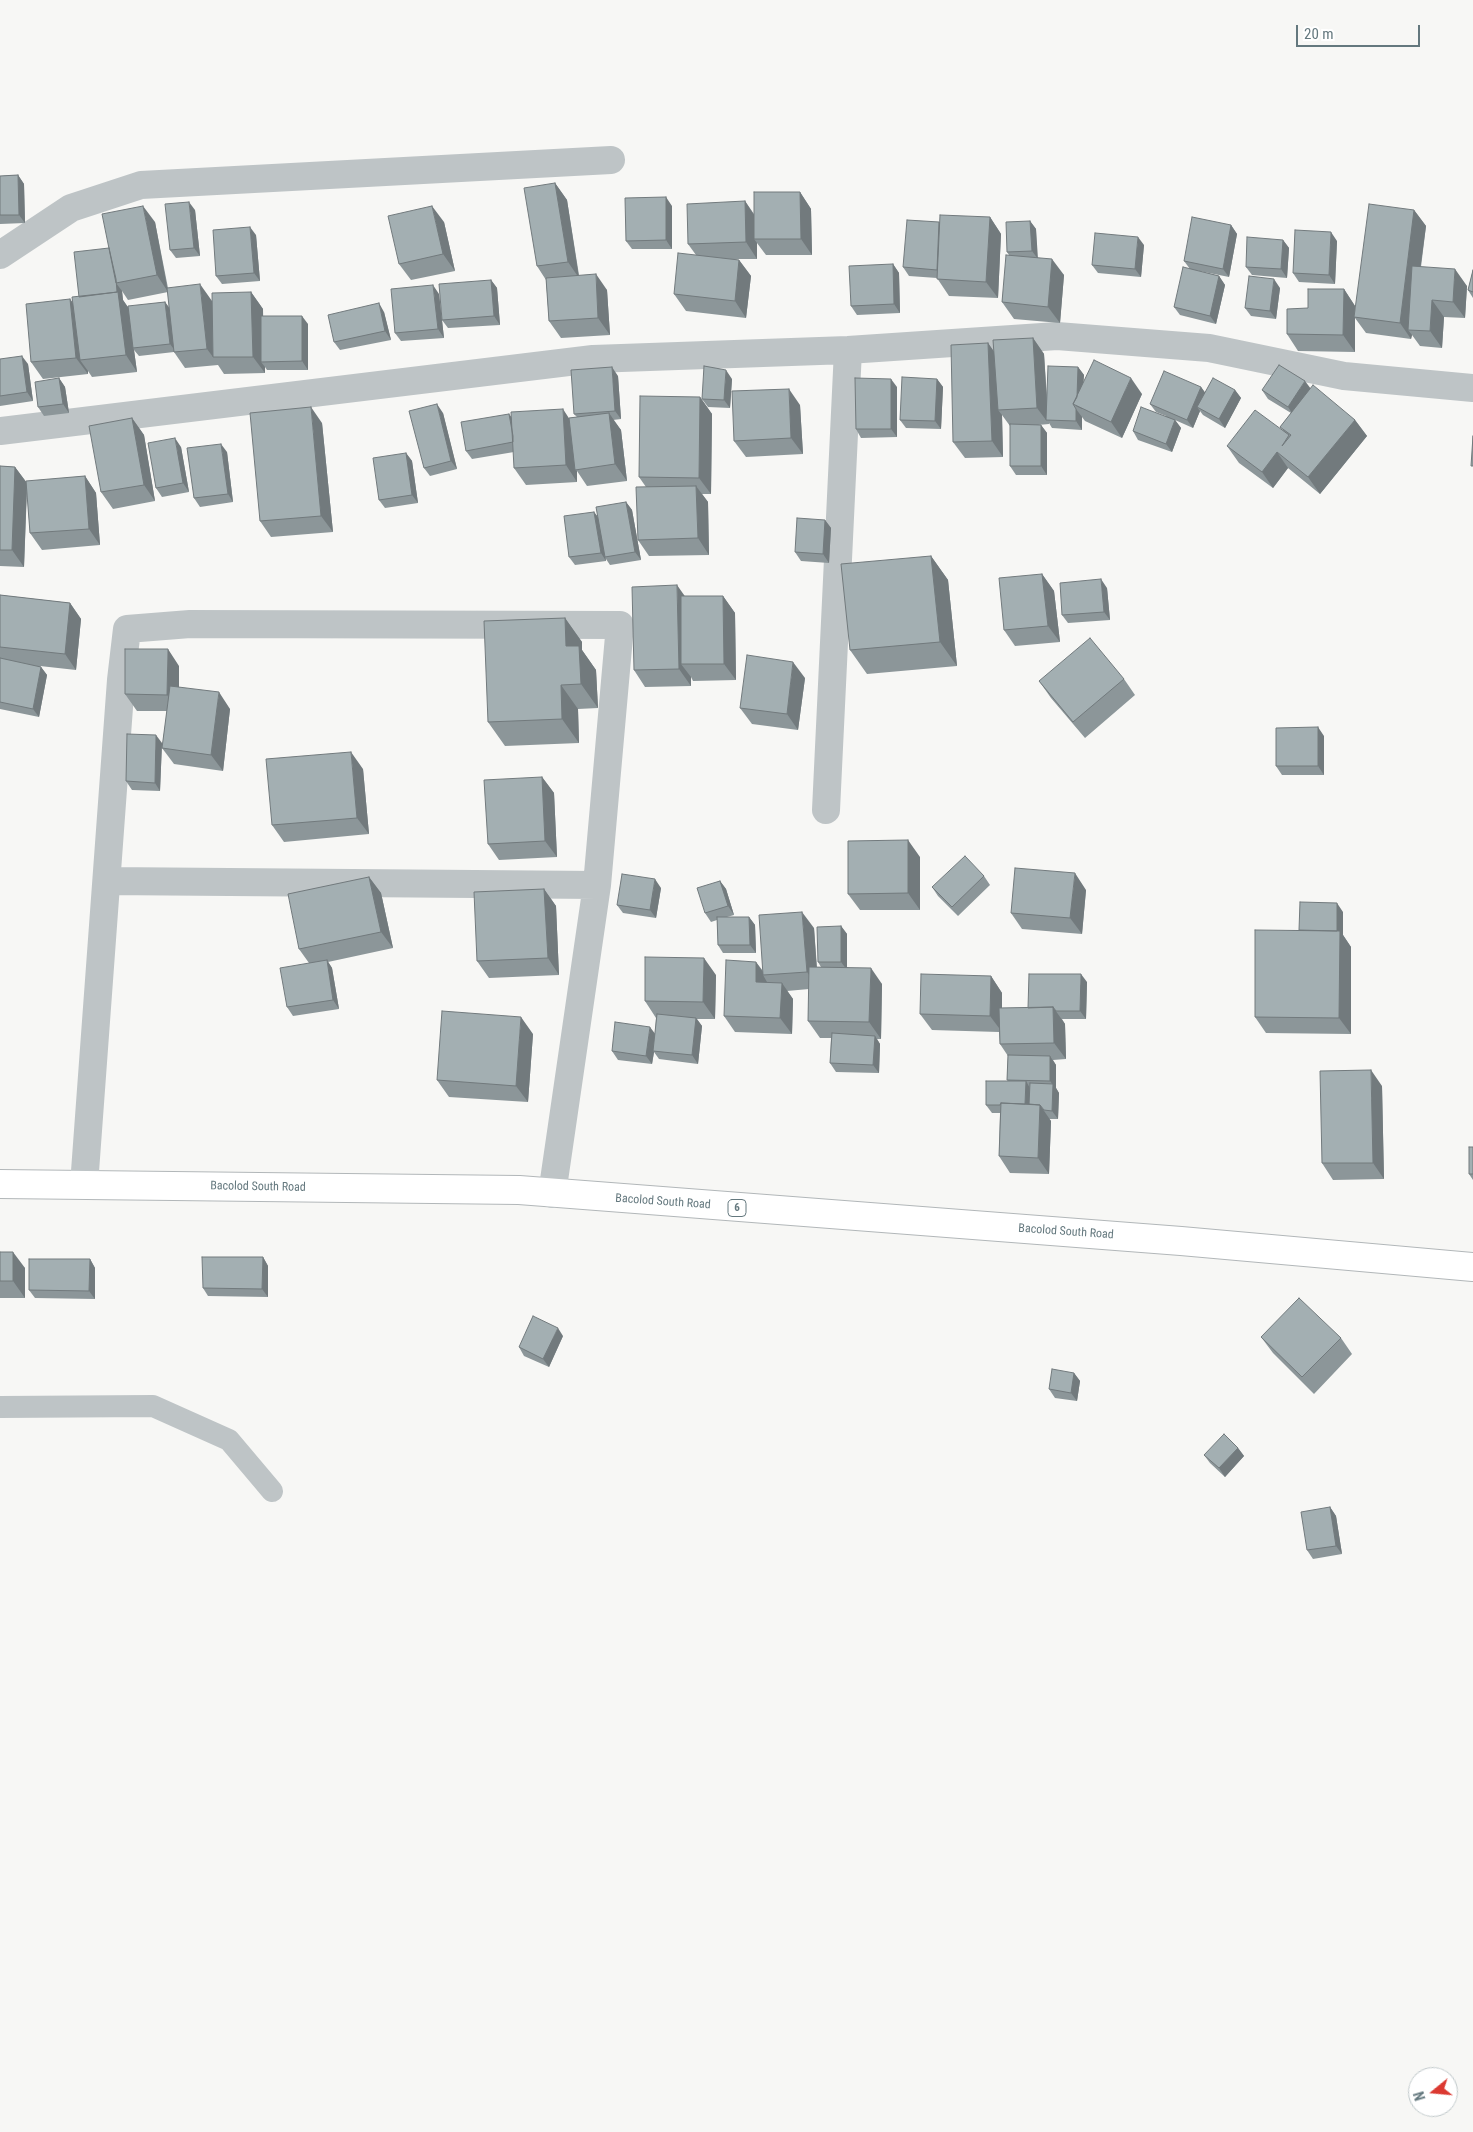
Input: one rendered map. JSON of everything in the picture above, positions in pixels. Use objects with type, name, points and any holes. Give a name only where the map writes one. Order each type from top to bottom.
[{"type":"highway","name":"Bacolod South Road","points":[[0,1184],[519,1190],[552,1194],[1181,1240],[1473,1267]]},
{"type":"street","points":[[0,255],[72,208],[141,185],[611,160]]},
{"type":"street","points":[[0,431],[593,359],[848,350],[1057,336],[1209,348],[1344,376],[1473,388]]},
{"type":"street","points":[[826,810],[848,350]]},
{"type":"street","points":[[84,1185],[126,629],[190,624],[620,625],[597,885],[552,1194]]},
{"type":"street","points":[[107,881],[597,885]]},
{"type":"lane","points":[[0,1407],[153,1406],[229,1440],[272,1491]]},
{"type":"building","points":[[18,175],[19,215],[0,215],[0,176]]},
{"type":"building","points":[[555,183],[568,262],[537,266],[524,188]]},
{"type":"building","points":[[754,192],[800,192],[801,239],[754,239]]},
{"type":"building","points":[[666,197],[666,240],[626,241],[625,198]]},
{"type":"building","points":[[745,201],[746,242],[688,244],[687,204]]},
{"type":"building","points":[[189,202],[194,248],[170,250],[165,204]]},
{"type":"building","points":[[1369,204],[1414,210],[1400,323],[1354,317]]},
{"type":"building","points":[[143,206],[157,275],[116,283],[102,214]]},
{"type":"building","points":[[432,206],[443,254],[399,264],[388,216]]},
{"type":"building","points":[[940,215],[990,217],[986,282],[937,279]]},
{"type":"building","points":[[1192,217],[1231,225],[1223,269],[1184,261]]},
{"type":"building","points":[[907,220],[939,222],[937,270],[903,267]]},
{"type":"building","points":[[1030,221],[1032,251],[1007,252],[1006,222]]},
{"type":"building","points":[[250,227],[254,273],[216,276],[213,230]]},
{"type":"building","points":[[1295,230],[1331,232],[1329,275],[1293,273]]},
{"type":"building","points":[[1095,233],[1138,237],[1135,269],[1092,265]]},
{"type":"building","points":[[1247,237],[1283,240],[1281,269],[1246,267]]},
{"type":"building","points":[[109,248],[117,292],[79,297],[74,252]]},
{"type":"building","points":[[678,253],[739,260],[735,301],[674,294]]},
{"type":"building","points":[[1006,255],[1052,259],[1048,307],[1002,302]]},
{"type":"building","points":[[893,264],[894,304],[851,306],[849,266]]},
{"type":"building","points":[[1412,266],[1455,269],[1453,302],[1432,300],[1430,331],[1408,330]]},
{"type":"building","points":[[1183,267],[1219,276],[1210,316],[1174,307]]},
{"type":"building","points":[[1473,270],[1473,292],[1468,290]]},
{"type":"building","points":[[596,274],[598,318],[549,321],[546,278]]},
{"type":"building","points":[[1249,276],[1274,279],[1270,311],[1245,308]]},
{"type":"building","points":[[491,280],[494,316],[442,320],[439,284]]},
{"type":"building","points":[[200,284],[207,349],[174,352],[167,288]]},
{"type":"building","points":[[433,285],[438,329],[395,333],[391,289]]},
{"type":"building","points":[[1308,289],[1344,289],[1343,335],[1287,334],[1287,309],[1308,308]]},
{"type":"building","points":[[118,292],[126,355],[80,360],[72,297]]},
{"type":"building","points":[[251,292],[253,357],[213,357],[212,293]]},
{"type":"building","points":[[70,299],[76,358],[31,362],[26,304]]},
{"type":"building","points":[[165,302],[170,344],[133,348],[128,306]]},
{"type":"building","points":[[379,303],[385,331],[334,342],[328,315]]},
{"type":"building","points":[[261,316],[302,316],[302,361],[261,362]]},
{"type":"building","points":[[1033,338],[1037,408],[998,410],[993,340]]},
{"type":"building","points":[[988,343],[992,441],[953,442],[951,345]]},
{"type":"building","points":[[22,356],[27,392],[0,396],[0,359]]},
{"type":"building","points":[[1094,360],[1131,378],[1111,422],[1073,404]]},
{"type":"building","points":[[1279,365],[1305,381],[1288,407],[1262,390]]},
{"type":"building","points":[[704,366],[726,370],[724,400],[702,399]]},
{"type":"building","points":[[1048,366],[1078,367],[1077,397],[1073,404],[1076,409],[1076,421],[1046,420]]},
{"type":"building","points":[[612,367],[615,411],[574,414],[571,370]]},
{"type":"building","points":[[1164,371],[1201,387],[1187,420],[1150,404]]},
{"type":"building","points":[[902,377],[937,379],[935,421],[900,420]]},
{"type":"building","points":[[59,378],[63,404],[38,407],[35,382]]},
{"type":"building","points":[[855,378],[891,379],[891,429],[856,429]]},
{"type":"building","points":[[1213,378],[1235,390],[1219,419],[1197,407]]},
{"type":"building","points":[[1313,385],[1355,420],[1308,477],[1277,452],[1262,472],[1227,446],[1255,410],[1289,435],[1282,446],[1291,435],[1280,427]]},
{"type":"building","points":[[789,389],[791,438],[734,441],[732,391]]},
{"type":"building","points":[[640,396],[700,397],[699,478],[639,477]]},
{"type":"building","points":[[437,404],[451,461],[424,468],[409,411]]},
{"type":"building","points":[[311,407],[321,516],[260,521],[250,413]]},
{"type":"building","points":[[1141,407],[1175,420],[1166,444],[1133,431]]},
{"type":"building","points":[[563,409],[566,465],[514,468],[511,412]]},
{"type":"building","points":[[609,413],[615,464],[575,470],[569,418]]},
{"type":"building","points":[[509,414],[513,442],[466,451],[461,422]]},
{"type":"building","points":[[132,418],[144,485],[101,492],[89,426]]},
{"type":"building","points":[[1010,424],[1041,425],[1041,466],[1010,466]]},
{"type":"building","points":[[1473,436],[1473,466],[1471,466]]},
{"type":"building","points":[[175,438],[183,483],[156,488],[148,443]]},
{"type":"building","points":[[221,444],[228,494],[194,498],[187,448]]},
{"type":"building","points":[[406,453],[412,495],[379,500],[373,458]]},
{"type":"building","points":[[0,466],[15,467],[12,550],[0,550]]},
{"type":"building","points":[[85,476],[89,529],[30,533],[26,481]]},
{"type":"building","points":[[696,486],[698,538],[638,540],[636,487]]},
{"type":"building","points":[[626,502],[635,552],[605,557],[596,507]]},
{"type":"building","points":[[594,512],[601,553],[569,557],[564,516]]},
{"type":"building","points":[[797,518],[825,520],[823,554],[795,552]]},
{"type":"building","points":[[931,556],[940,642],[850,650],[841,564]]},
{"type":"building","points":[[1042,574],[1048,626],[1004,630],[999,578]]},
{"type":"building","points":[[1101,579],[1104,612],[1062,615],[1060,583]]},
{"type":"building","points":[[677,585],[679,669],[634,670],[632,587]]},
{"type":"building","points":[[0,595],[70,603],[65,654],[0,647]]},
{"type":"building","points":[[681,596],[723,596],[724,664],[681,664]]},
{"type":"building","points":[[565,618],[566,646],[579,646],[581,684],[561,685],[562,719],[488,722],[484,621]]},
{"type":"building","points":[[1090,638],[1124,679],[1073,722],[1039,681]]},
{"type":"building","points":[[125,649],[168,649],[167,695],[125,694]]},
{"type":"building","points":[[747,655],[793,662],[787,714],[740,708]]},
{"type":"building","points":[[0,658],[41,667],[33,709],[0,702]]},
{"type":"building","points":[[170,686],[219,692],[211,755],[162,748]]},
{"type":"building","points":[[1318,727],[1318,766],[1276,766],[1276,728]]},
{"type":"building","points":[[127,734],[156,735],[155,783],[126,781]]},
{"type":"building","points":[[351,752],[357,818],[272,825],[266,759]]},
{"type":"building","points":[[542,777],[545,841],[488,844],[484,780]]},
{"type":"building","points":[[908,840],[908,893],[848,894],[848,841]]},
{"type":"building","points":[[965,856],[984,876],[952,907],[932,887]]},
{"type":"building","points":[[1015,868],[1075,873],[1070,918],[1011,913]]},
{"type":"building","points":[[622,874],[655,879],[650,910],[617,905]]},
{"type":"building","points":[[369,877],[381,932],[299,949],[288,894]]},
{"type":"building","points":[[720,881],[728,906],[705,913],[697,888]]},
{"type":"building","points":[[544,889],[548,958],[477,961],[474,892]]},
{"type":"building","points":[[1300,902],[1337,903],[1337,931],[1299,930]]},
{"type":"building","points":[[802,912],[807,972],[763,975],[759,915]]},
{"type":"building","points":[[717,917],[749,917],[750,945],[718,945]]},
{"type":"building","points":[[841,926],[841,962],[818,962],[817,927]]},
{"type":"building","points":[[1255,930],[1340,931],[1339,1018],[1255,1017]]},
{"type":"building","points":[[645,957],[704,958],[703,1002],[645,1001]]},
{"type":"building","points":[[327,960],[333,1000],[287,1007],[280,968]]},
{"type":"building","points":[[726,960],[756,962],[756,982],[782,983],[780,1018],[724,1016]]},
{"type":"building","points":[[809,967],[871,968],[869,1022],[808,1021]]},
{"type":"building","points":[[921,974],[991,976],[990,1016],[920,1014]]},
{"type":"building","points":[[1029,974],[1081,974],[1080,1011],[1056,1011],[1053,1007],[1028,1008]]},
{"type":"building","points":[[1053,1007],[1054,1043],[1000,1044],[999,1008]]},
{"type":"building","points":[[442,1011],[521,1017],[516,1086],[437,1080]]},
{"type":"building","points":[[657,1014],[696,1018],[692,1055],[653,1051]]},
{"type":"building","points":[[615,1022],[650,1027],[646,1056],[612,1051]]},
{"type":"building","points":[[832,1033],[875,1036],[873,1065],[830,1063]]},
{"type":"building","points":[[1008,1055],[1050,1056],[1050,1081],[1007,1080]]},
{"type":"building","points":[[1371,1070],[1373,1163],[1322,1163],[1320,1071]]},
{"type":"building","points":[[986,1081],[1026,1081],[1025,1104],[1001,1103],[1000,1105],[986,1105]]},
{"type":"building","points":[[1030,1083],[1053,1084],[1052,1111],[1044,1110],[1040,1105],[1029,1104]]},
{"type":"building","points":[[1001,1103],[1040,1105],[1038,1158],[999,1156]]},
{"type":"building","points":[[1469,1147],[1473,1147],[1473,1174],[1469,1174]]},
{"type":"building","points":[[0,1252],[13,1252],[13,1281],[0,1281]]},
{"type":"building","points":[[202,1257],[263,1257],[262,1289],[203,1288]]},
{"type":"building","points":[[29,1259],[90,1259],[89,1291],[29,1290]]},
{"type":"building","points":[[1299,1298],[1341,1338],[1302,1377],[1261,1337]]},
{"type":"building","points":[[533,1316],[558,1328],[543,1359],[519,1347]]},
{"type":"building","points":[[1052,1369],[1074,1373],[1071,1393],[1049,1389]]},
{"type":"building","points":[[1224,1434],[1238,1448],[1219,1468],[1204,1455]]},
{"type":"building","points":[[1330,1507],[1336,1546],[1307,1550],[1301,1512]]}]
